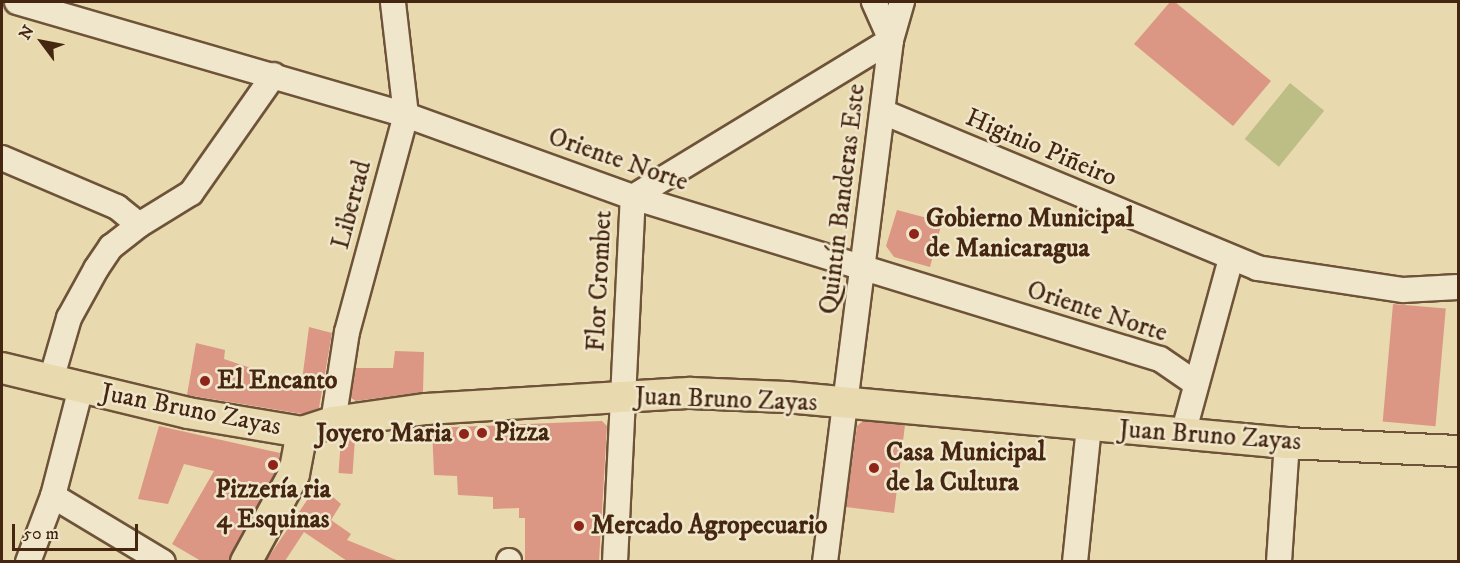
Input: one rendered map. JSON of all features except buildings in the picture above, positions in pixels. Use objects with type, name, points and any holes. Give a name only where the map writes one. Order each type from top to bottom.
[{"type":"main road","name":"Juan Bruno Zayas","points":[[2,368],[188,413],[302,432],[333,422],[473,405],[692,393],[786,397],[845,405],[1089,427],[1287,442],[1458,451]]},
{"type":"main road","points":[[246,561],[294,474],[302,432]]},
{"type":"street","name":"Oriente Norte","points":[[17,2],[406,115],[633,197],[864,270],[1160,359],[1195,383]]},
{"type":"street","name":"Libertad","points":[[333,422],[347,333],[406,115],[393,2]]},
{"type":"street","points":[[874,2],[891,40]]},
{"type":"street","name":"Quintín Banderas Este","points":[[825,561],[864,270],[891,40],[902,2]]},
{"type":"street","name":"Flor Crombet","points":[[615,561],[633,197],[891,40]]},
{"type":"street","points":[[51,381],[78,299],[111,247],[139,225],[191,193],[274,75]]},
{"type":"street","name":"Higinio Piñeiro","points":[[883,112],[1257,268],[1403,290],[1458,287]]},
{"type":"street","points":[[2,158],[117,207],[139,225]]},
{"type":"street","points":[[1184,434],[1195,383],[1231,259]]},
{"type":"street","points":[[28,561],[52,496],[81,388]]},
{"type":"street","points":[[1076,561],[1089,427]]},
{"type":"street","points":[[1279,561],[1287,442]]},
{"type":"street","points":[[52,496],[162,561]]},
{"type":"green space","points":[[1290,83],[1324,111],[1279,167],[1245,139]]},
{"type":"place","name":"Gobierno Municipal de Manicaragua","points":[[914,234]]},
{"type":"place","name":"El Encanto","points":[[205,381]]},
{"type":"place","name":"Pizza","points":[[482,433]]},
{"type":"place","name":"Joyero Maria","points":[[464,434]]},
{"type":"place","name":"Pizzería ria 4 Esquinas","points":[[273,465]]},
{"type":"place","name":"Casa Municipal de la Cultura","points":[[874,468]]},
{"type":"place","name":"Mercado Agropecuario","points":[[579,526]]}]
